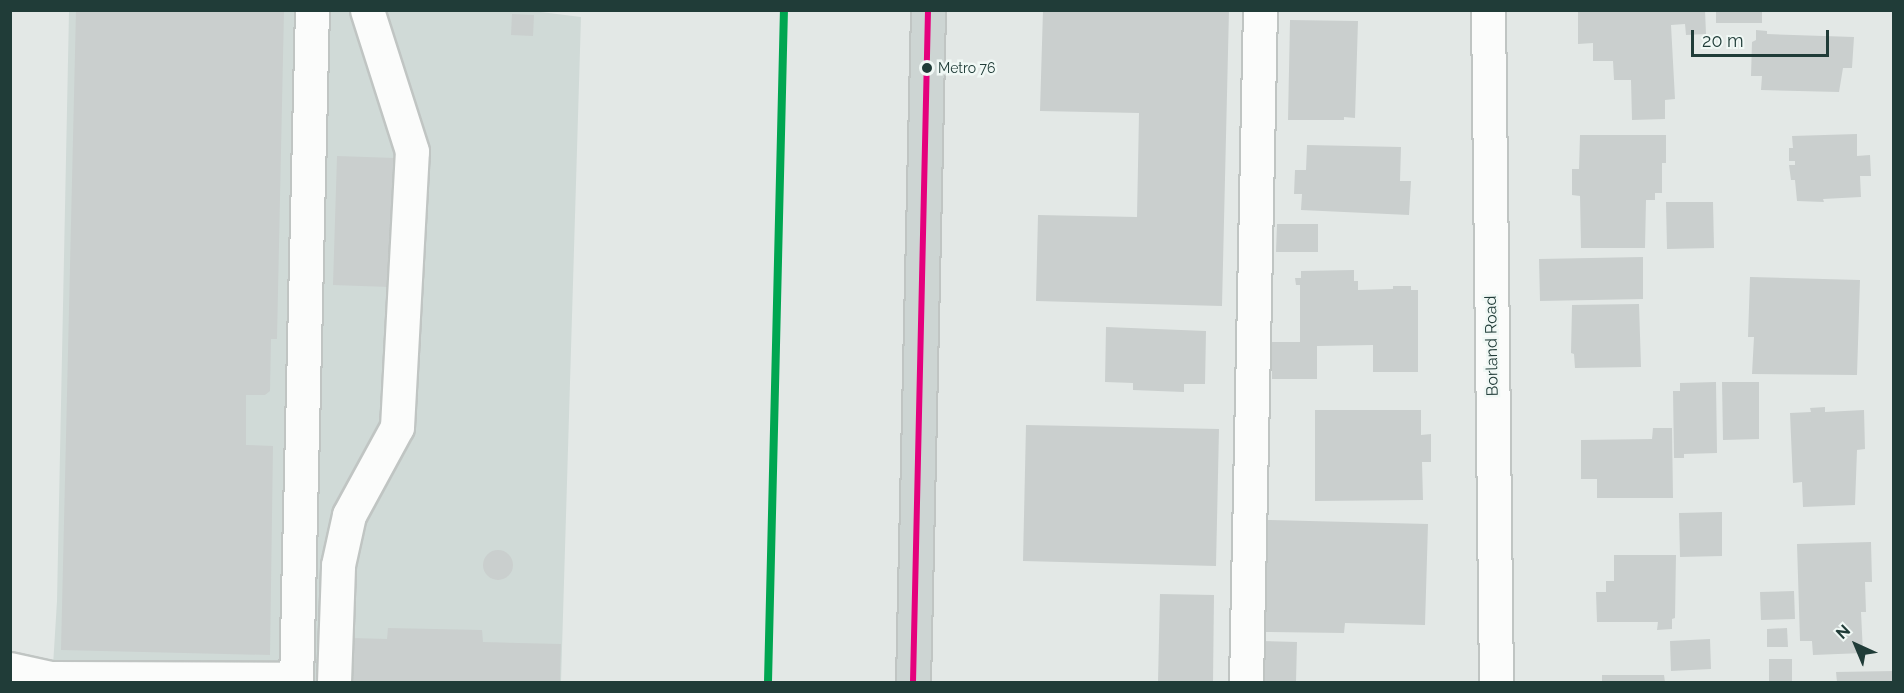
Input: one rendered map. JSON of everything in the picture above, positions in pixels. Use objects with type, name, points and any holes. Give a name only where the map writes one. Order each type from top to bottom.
[{"type":"main road","points":[[913,682],[928,10]]},
{"type":"street","points":[[10,669],[51,678],[296,681],[312,10]]},
{"type":"street","points":[[334,682],[338,565],[349,515],[397,427],[412,151],[368,10]]},
{"type":"street","points":[[1246,682],[1260,10]]},
{"type":"street","name":"Borland Road","points":[[1488,10],[1496,682]]},
{"type":"shaded area","points":[[525,10],[581,17],[561,682],[52,682],[57,601],[69,11]]},
{"type":"building","points":[[76,10],[284,10],[277,339],[271,339],[270,391],[265,395],[246,395],[246,445],[273,446],[270,655],[61,650]]},
{"type":"building","points":[[1043,10],[1229,10],[1222,306],[1036,301],[1038,215],[1137,217],[1139,113],[1040,111]]},
{"type":"building","points":[[1578,10],[1705,10],[1706,34],[1686,35],[1685,24],[1671,25],[1675,99],[1665,100],[1665,119],[1632,120],[1631,80],[1614,80],[1613,61],[1593,61],[1593,43],[1578,44]]},
{"type":"building","points":[[1716,10],[1762,10],[1762,23],[1716,23]]},
{"type":"building","points":[[512,14],[534,15],[533,36],[511,35]]},
{"type":"building","points":[[1290,20],[1358,21],[1355,118],[1288,120]]},
{"type":"building","points":[[1756,30],[1767,31],[1767,34],[1854,37],[1852,68],[1843,68],[1839,92],[1761,90],[1762,76],[1751,76],[1752,42],[1756,40]]},
{"type":"building","points":[[1857,134],[1857,156],[1870,155],[1871,176],[1860,176],[1861,197],[1823,199],[1824,202],[1797,201],[1795,180],[1791,180],[1789,165],[1795,165],[1795,161],[1789,161],[1789,148],[1793,148],[1792,136]]},
{"type":"building","points":[[1580,135],[1666,135],[1666,163],[1662,163],[1662,193],[1655,193],[1655,200],[1646,200],[1645,248],[1581,248],[1580,196],[1572,195],[1572,169],[1579,169]]},
{"type":"building","points":[[1307,145],[1401,147],[1400,181],[1411,181],[1409,215],[1301,210],[1302,194],[1294,194],[1295,170],[1306,170]]},
{"type":"building","points":[[337,156],[395,158],[390,287],[333,285]]},
{"type":"building","points":[[1666,202],[1713,202],[1714,248],[1667,249]]},
{"type":"building","points":[[1277,224],[1318,224],[1318,252],[1276,252]]},
{"type":"building","points":[[1643,257],[1643,299],[1540,301],[1539,259]]},
{"type":"building","points":[[1354,270],[1354,281],[1358,281],[1358,290],[1411,286],[1411,290],[1418,290],[1418,372],[1373,372],[1373,345],[1317,346],[1317,379],[1272,379],[1272,342],[1300,342],[1300,285],[1296,285],[1295,278],[1301,278],[1301,271]]},
{"type":"building","points":[[1750,277],[1860,280],[1857,375],[1752,374],[1754,337],[1748,337]]},
{"type":"building","points":[[1639,304],[1641,367],[1575,368],[1574,354],[1571,353],[1572,305]]},
{"type":"building","points":[[1106,327],[1206,331],[1205,384],[1184,384],[1184,392],[1133,390],[1133,383],[1105,382]]},
{"type":"building","points":[[1716,382],[1717,453],[1684,454],[1684,458],[1674,458],[1673,391],[1680,391],[1680,383]]},
{"type":"building","points":[[1722,382],[1759,382],[1759,439],[1723,440]]},
{"type":"building","points":[[1825,407],[1825,412],[1864,410],[1865,449],[1857,450],[1855,505],[1803,507],[1802,482],[1793,483],[1790,413],[1811,412],[1810,408]]},
{"type":"building","points":[[1315,410],[1421,410],[1421,435],[1431,434],[1431,462],[1422,462],[1423,500],[1315,501]]},
{"type":"building","points":[[1026,425],[1219,429],[1216,566],[1023,561]]},
{"type":"building","points":[[1653,428],[1672,428],[1673,498],[1597,498],[1597,479],[1581,479],[1581,440],[1652,439]]},
{"type":"building","points":[[1722,512],[1722,556],[1680,557],[1679,513]]},
{"type":"building","points":[[1268,520],[1428,524],[1425,625],[1345,623],[1344,633],[1265,632]]},
{"type":"building","points":[[1871,542],[1872,582],[1865,582],[1866,612],[1861,612],[1863,653],[1813,655],[1812,641],[1800,641],[1797,544]]},
{"type":"building","points":[[498,550],[509,554],[513,565],[509,576],[498,580],[487,576],[483,565],[487,554]]},
{"type":"building","points":[[1614,555],[1676,555],[1675,618],[1672,619],[1672,629],[1657,630],[1658,622],[1597,622],[1596,592],[1606,592],[1606,581],[1614,581]]},
{"type":"building","points":[[1794,591],[1795,619],[1761,620],[1760,592]]},
{"type":"building","points":[[1160,594],[1214,595],[1213,682],[1158,682]]},
{"type":"building","points":[[388,628],[482,630],[483,642],[561,644],[560,682],[351,682],[352,638],[387,639]]},
{"type":"building","points":[[1787,628],[1788,647],[1767,647],[1767,629]]},
{"type":"building","points":[[1710,639],[1711,669],[1671,671],[1670,641]]},
{"type":"building","points":[[1259,641],[1297,642],[1296,682],[1259,682]]},
{"type":"building","points":[[1769,659],[1792,659],[1792,682],[1769,682]]},
{"type":"building","points":[[1894,671],[1894,682],[1837,682],[1836,672]]},
{"type":"building","points":[[1602,675],[1664,675],[1665,682],[1602,682]]},
{"type":"transit line","points":[[768,682],[784,10]]},
{"type":"transit line","points":[[913,682],[928,10]]},
{"type":"place","name":"Metro 76","points":[[927,68]]}]
